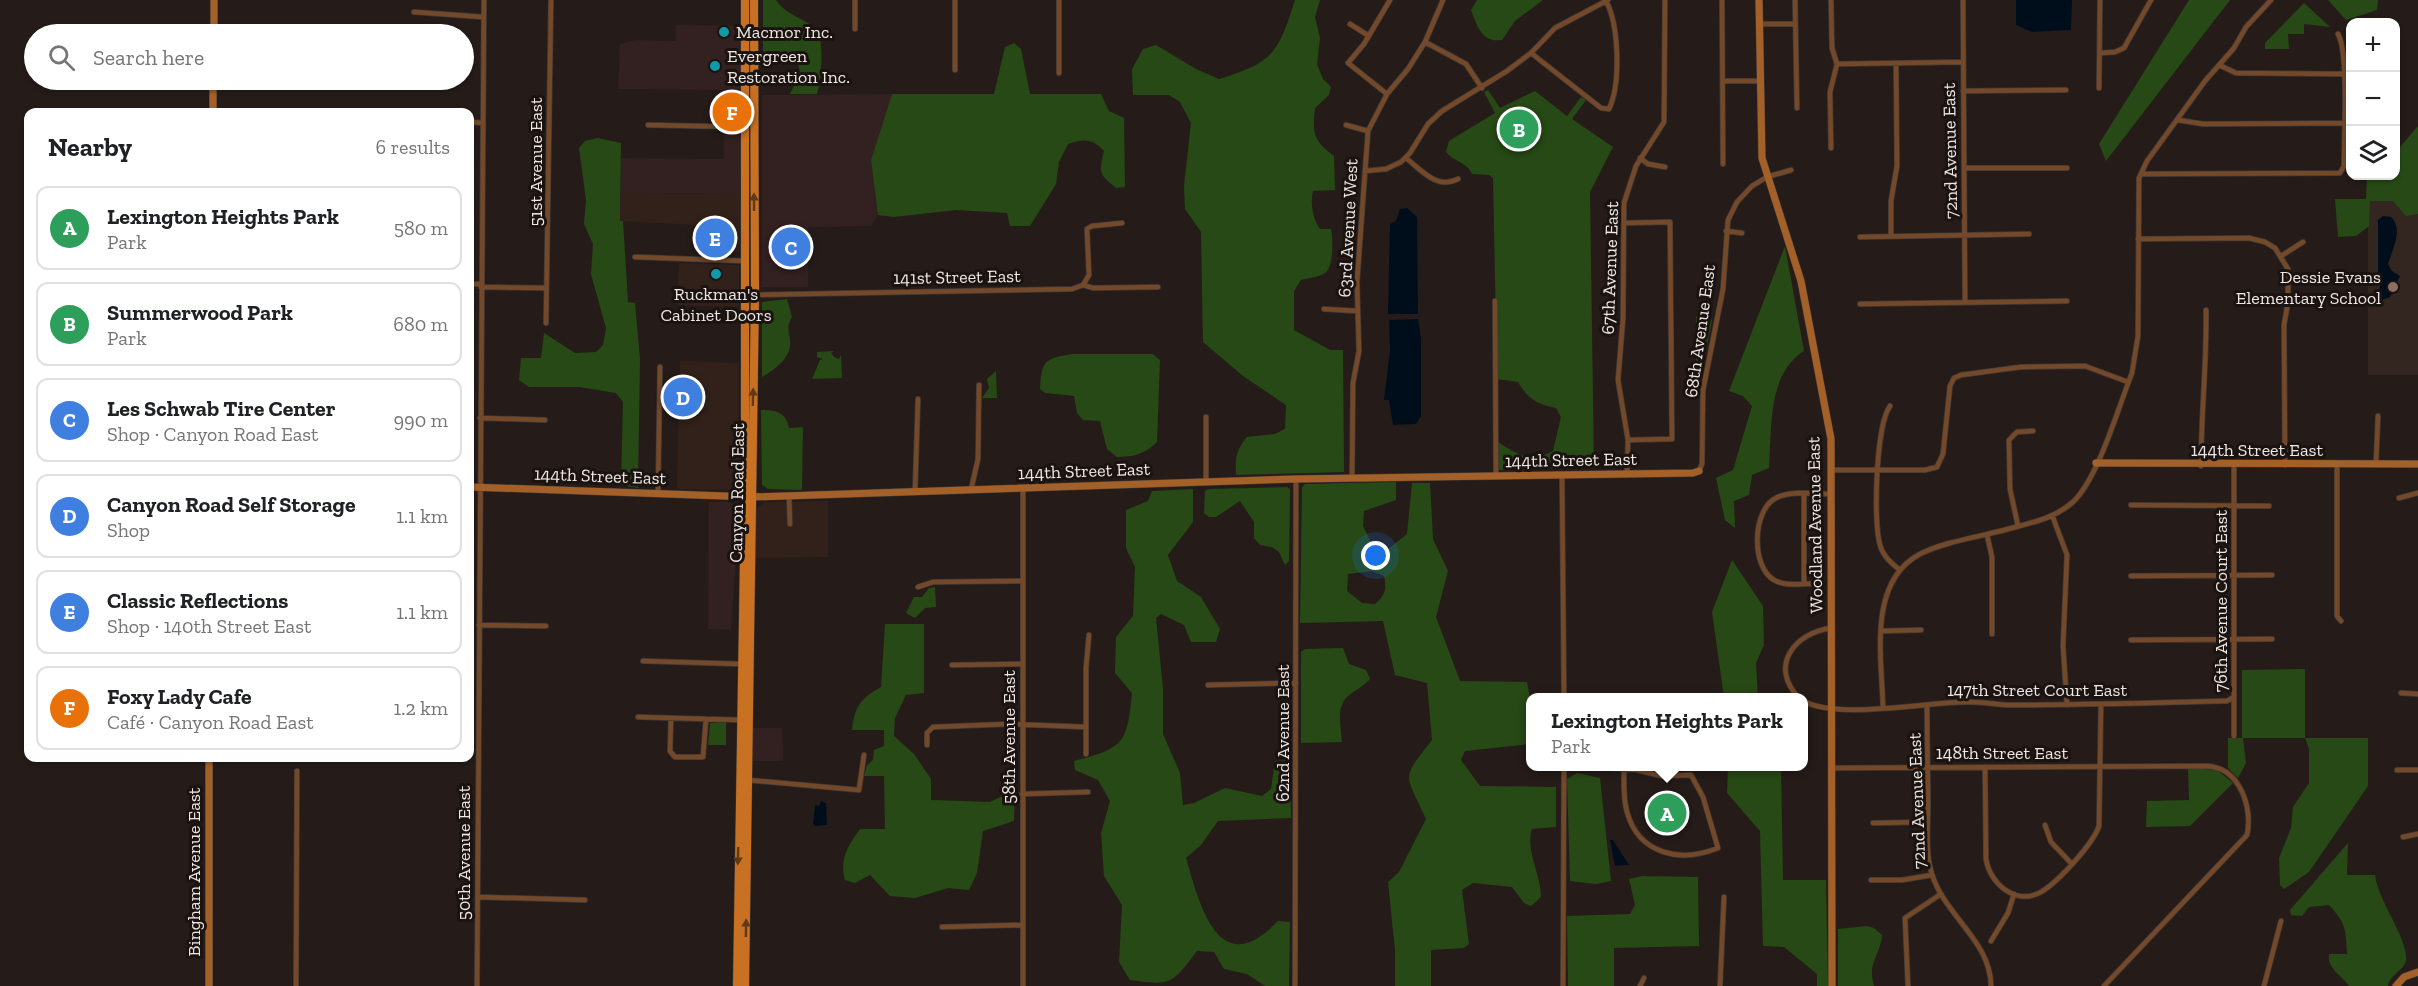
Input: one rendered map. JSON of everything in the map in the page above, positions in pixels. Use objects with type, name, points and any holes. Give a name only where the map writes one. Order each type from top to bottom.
[{"type":"main road","name":"Canyon Road East","points":[[745,986],[748,497],[745,261],[746,0]]},
{"type":"main road","name":"Canyon Road East","points":[[737,986],[741,664],[755,295],[754,0]]},
{"type":"main road","points":[[745,127],[750,131],[754,165]]},
{"type":"main road","points":[[745,261],[750,290],[755,295]]},
{"type":"main road","points":[[739,791],[744,821],[747,822]]},
{"type":"street","points":[[214,0],[214,24]]},
{"type":"street","name":"50th Avenue East","points":[[477,986],[483,0]]},
{"type":"street","name":"51st Avenue East","points":[[546,323],[549,263],[551,0]]},
{"type":"street","points":[[855,0],[855,29]]},
{"type":"street","points":[[955,70],[956,0]]},
{"type":"street","points":[[1059,0],[1059,74]]},
{"type":"street","points":[[1387,94],[1348,63],[1369,36],[1390,0]]},
{"type":"street","name":"63rd Avenue West","points":[[1352,478],[1353,383],[1359,351],[1357,311],[1368,131],[1387,94],[1408,69],[1425,42],[1443,0]]},
{"type":"street","name":"67th Avenue East","points":[[1627,474],[1628,440],[1618,380],[1623,320],[1626,192],[1641,158],[1660,132],[1666,111],[1665,0]]},
{"type":"street","points":[[1722,0],[1723,165]]},
{"type":"street","name":"Woodland Avenue East","points":[[1759,0],[1760,146],[1767,177],[1801,281],[1831,439],[1832,986]]},
{"type":"street","points":[[1795,0],[1797,108]]},
{"type":"street","points":[[1831,0],[1832,48],[1838,64],[1830,92],[1831,148]]},
{"type":"street","name":"72nd Avenue East","points":[[1963,0],[1965,301]]},
{"type":"street","points":[[2100,0],[2100,88]]},
{"type":"street","points":[[2101,53],[2124,48],[2151,0]]},
{"type":"street","points":[[1883,708],[1882,631],[1886,596],[1900,570],[1926,551],[2052,515],[2079,495],[2096,463],[2128,382],[2138,336],[2138,188],[2141,174],[2147,161],[2205,81],[2234,48],[2246,27],[2271,0]]},
{"type":"street","points":[[1365,171],[1386,169],[1406,158],[1434,119],[1531,53],[1555,28],[1607,1],[1615,20],[1616,89],[1609,109],[1605,109],[1531,53]]},
{"type":"street","points":[[414,12],[483,17]]},
{"type":"street","points":[[1350,24],[1369,36]]},
{"type":"street","points":[[1759,24],[1795,24]]},
{"type":"street","points":[[2141,174],[2334,174],[2341,172],[2344,166],[2343,74],[2342,44],[2338,34]]},
{"type":"street","points":[[1425,42],[1466,64],[1482,88]]},
{"type":"street","points":[[1838,64],[1962,62]]},
{"type":"street","points":[[1891,236],[1891,201],[1897,166],[1896,63]]},
{"type":"street","points":[[2219,65],[2228,71],[2241,73],[2343,74]]},
{"type":"street","points":[[1723,81],[1759,81]]},
{"type":"street","points":[[213,90],[213,108]]},
{"type":"street","points":[[1963,91],[2066,90]]},
{"type":"street","points":[[2178,120],[2203,124],[2344,123]]},
{"type":"street","points":[[474,122],[483,123]]},
{"type":"street","points":[[648,125],[745,127]]},
{"type":"street","points":[[1346,125],[1368,131]]},
{"type":"street","points":[[1406,158],[1424,174],[1435,180],[1446,182],[1458,179]]},
{"type":"street","points":[[1641,158],[1648,164],[1665,167]]},
{"type":"street","points":[[1964,168],[2067,168]]},
{"type":"street","points":[[1767,177],[1791,170]]},
{"type":"street","name":"68th Avenue East","points":[[1700,471],[1703,390],[1723,289],[1726,231],[1737,202],[1752,186],[1767,177]]},
{"type":"street","points":[[1624,223],[1670,222],[1672,439],[1628,440]]},
{"type":"street","points":[[1083,285],[1089,275],[1087,229],[1092,225],[1122,223]]},
{"type":"street","points":[[1726,231],[1742,233]]},
{"type":"street","points":[[1860,237],[2029,234]]},
{"type":"street","points":[[2138,239],[2249,238],[2265,242],[2281,256],[2288,273],[2284,325],[2285,465]]},
{"type":"street","points":[[2281,256],[2303,242]]},
{"type":"street","points":[[635,257],[745,261]]},
{"type":"street","points":[[474,284],[546,288]]},
{"type":"street","name":"141st Street East","points":[[755,295],[1072,289],[1083,285],[1093,288],[1158,287]]},
{"type":"street","points":[[1495,301],[1496,476]]},
{"type":"street","points":[[1860,304],[2067,301]]},
{"type":"street","points":[[1324,309],[1357,311]]},
{"type":"street","points":[[2201,466],[2200,411],[2207,364],[2206,310]]},
{"type":"street","points":[[1831,470],[1925,470],[1937,467],[1941,461],[1950,386],[1954,378],[1964,374],[2021,367],[2085,366],[2128,382]]},
{"type":"street","points":[[658,493],[660,367]]},
{"type":"street","points":[[971,490],[978,459],[979,385]]},
{"type":"street","points":[[915,492],[918,399]]},
{"type":"street","points":[[1890,406],[1879,434],[1879,542],[1887,558],[1900,570]]},
{"type":"street","points":[[2376,464],[2378,416]]},
{"type":"street","points":[[1206,417],[1206,482]]},
{"type":"street","points":[[480,418],[545,420]]},
{"type":"street","points":[[2018,526],[2010,489],[2008,441],[2013,433],[2033,431]]},
{"type":"street","name":"144th Street East","points":[[2096,463],[2201,466],[2418,464]]},
{"type":"street","points":[[2337,464],[2337,616],[2341,621]]},
{"type":"street","name":"76th Avenue Court East","points":[[2234,465],[2234,736]]},
{"type":"street","name":"144th Street East","points":[[474,487],[748,497],[1296,479],[1693,473],[1700,471]]},
{"type":"street","points":[[1562,475],[1564,693]]},
{"type":"street","name":"62nd Avenue East","points":[[1294,986],[1296,479]]},
{"type":"street","name":"58th Avenue East","points":[[1023,488],[1023,986]]},
{"type":"street","points":[[2399,498],[2410,492],[2418,493]]},
{"type":"street","points":[[1804,494],[1804,583]]},
{"type":"street","points":[[1816,584],[1780,583],[1766,573],[1759,557],[1759,522],[1765,506],[1779,496],[1832,494]]},
{"type":"street","points":[[789,496],[790,524]]},
{"type":"street","points":[[2131,505],[2270,506]]},
{"type":"street","points":[[2052,515],[2067,555],[2063,646],[2067,705]]},
{"type":"street","points":[[1987,535],[1992,557],[1992,634]]},
{"type":"street","points":[[2131,576],[2272,574]]},
{"type":"street","points":[[918,587],[933,582],[1023,581]]},
{"type":"street","points":[[479,625],[546,626]]},
{"type":"street","points":[[1795,693],[1790,687],[1786,668],[1788,655],[1800,638],[1818,630],[1832,628]]},
{"type":"street","points":[[1882,631],[1921,630]]},
{"type":"street","points":[[1086,754],[1089,635]]},
{"type":"street","points":[[2131,640],[2272,639]]},
{"type":"street","points":[[643,661],[741,664]]},
{"type":"street","points":[[952,665],[1023,664]]},
{"type":"street","points":[[1208,686],[1296,683]]},
{"type":"street","points":[[2402,693],[2418,694]]},
{"type":"street","name":"147th Street Court East","points":[[1808,704],[1815,707],[1832,709],[1927,706],[1966,702],[2067,705],[2227,701],[2234,697]]},
{"type":"street","points":[[1985,767],[1987,866],[1995,882],[2017,895],[2042,891],[2091,843],[2099,826],[2101,704]]},
{"type":"street","name":"72nd Avenue East","points":[[1927,706],[1928,822],[1932,874],[1940,895],[1979,947],[1989,974],[1990,986]]},
{"type":"street","points":[[638,717],[740,720]]},
{"type":"street","points":[[671,718],[670,751],[675,757],[703,757],[706,719]]},
{"type":"street","points":[[927,745],[927,733],[933,727],[1086,726]]},
{"type":"street","points":[[747,780],[859,790],[864,755]]},
{"type":"street","name":"Bingham Avenue East","points":[[209,762],[209,986]]},
{"type":"street","name":"148th Street East","points":[[1832,768],[2216,767],[2227,774],[2242,792],[2249,813],[2247,835],[2223,863],[2104,986]]},
{"type":"street","points":[[2397,770],[2418,770]]},
{"type":"street","points":[[296,986],[297,771]]},
{"type":"street","points":[[1563,986],[1564,771]]},
{"type":"street","points":[[1624,771],[1627,813],[1634,829],[1650,846],[1668,855],[1698,854],[1718,848],[1703,797],[1691,775],[1662,776],[1641,771]]},
{"type":"street","points":[[1022,794],[1088,792]]},
{"type":"street","points":[[1873,823],[1928,822]]},
{"type":"street","points":[[2045,825],[2051,842],[2071,863]]},
{"type":"street","points":[[2403,837],[2418,834]]},
{"type":"street","points":[[1871,880],[1912,879],[1932,874]]},
{"type":"street","points":[[1908,986],[1905,918],[1940,895]]},
{"type":"street","points":[[1991,941],[2017,895]]},
{"type":"street","points":[[478,897],[585,900]]},
{"type":"street","points":[[1720,986],[1724,897]]},
{"type":"street","points":[[2264,986],[2282,921]]},
{"type":"street","points":[[942,927],[1022,925]]},
{"type":"street","points":[[2397,986],[2404,977],[2418,972]]},
{"type":"street","points":[[1640,986],[1644,978]]},
{"type":"shaded area","points":[[676,25],[742,26],[740,194],[621,193],[621,158],[724,159],[724,90],[618,89],[620,44],[636,40],[676,41]]},
{"type":"shaded area","points":[[892,94],[871,160],[878,215],[871,226],[808,227],[808,287],[762,287],[762,95]]},
{"type":"shaded area","points":[[621,193],[740,194],[740,251],[699,253],[699,225],[620,221]]},
{"type":"shaded area","name":"Dessie Evans Elementary School","points":[[2368,200],[2418,200],[2418,375],[2368,375]]},
{"type":"shaded area","points":[[679,263],[739,265],[739,307],[677,305]]},
{"type":"shaded area","points":[[680,361],[739,363],[738,483],[731,490],[677,489]]},
{"type":"shaded area","points":[[828,501],[828,557],[754,558],[756,509],[765,502]]},
{"type":"shaded area","points":[[709,502],[730,502],[739,511],[731,630],[708,629]]},
{"type":"shaded area","points":[[753,728],[782,728],[783,761],[752,761]]},
{"type":"green space","points":[[763,0],[776,0],[786,10],[818,32],[821,44],[821,63],[817,94],[790,94],[800,72],[797,60],[763,56]]},
{"type":"green space","points":[[1295,0],[1320,0],[1315,17],[1320,38],[1317,64],[1323,79],[1331,87],[1329,95],[1315,108],[1314,131],[1322,146],[1334,156],[1335,190],[1313,191],[1312,206],[1318,225],[1320,229],[1331,229],[1331,259],[1325,273],[1301,280],[1294,291],[1294,330],[1330,350],[1343,350],[1344,472],[1236,475],[1240,446],[1247,437],[1275,434],[1285,429],[1286,405],[1243,376],[1203,342],[1201,232],[1185,209],[1184,186],[1191,123],[1180,102],[1169,95],[1133,95],[1132,69],[1143,49],[1156,45],[1196,69],[1219,79],[1252,67],[1263,61],[1278,44]]},
{"type":"green space","points":[[1477,0],[1543,0],[1515,21],[1502,40],[1495,40],[1485,36],[1476,22],[1471,10]]},
{"type":"green space","points":[[2189,0],[2230,0],[2106,161],[2099,144]]},
{"type":"green space","points":[[2328,0],[2378,0],[2377,10],[2346,18],[2346,20]]},
{"type":"green space","points":[[2304,3],[2330,27],[2304,24],[2304,34],[2288,34],[2289,49],[2265,49],[2265,43]]},
{"type":"green space","points":[[1014,43],[1021,49],[1030,94],[1101,94],[1109,111],[1124,118],[1125,187],[1116,188],[1103,176],[1101,168],[1104,151],[1091,142],[1078,141],[1068,144],[1059,162],[1056,184],[1030,226],[1010,226],[1007,213],[956,210],[894,217],[878,215],[871,160],[892,94],[994,94],[1005,47]]},
{"type":"green space","points":[[1488,90],[1500,108],[1535,91],[1567,116],[1581,97],[1586,100],[1572,119],[1613,147],[1590,192],[1594,467],[1498,470],[1498,442],[1524,456],[1545,455],[1553,451],[1561,417],[1556,408],[1543,405],[1529,397],[1518,382],[1497,379],[1493,178],[1489,175],[1472,174],[1467,167],[1446,152],[1449,141],[1495,113],[1484,92]]},
{"type":"green space","points":[[2418,126],[2418,214],[2406,216],[2393,201],[2370,201],[2369,226],[2356,236],[2338,237],[2335,199],[2366,199],[2367,180],[2400,180],[2400,147]]},
{"type":"green space","points":[[598,138],[621,143],[620,221],[623,221],[628,302],[635,303],[640,359],[638,488],[621,485],[623,402],[616,393],[579,387],[529,387],[519,380],[521,358],[541,358],[544,333],[575,353],[596,352],[603,345],[606,328],[591,274],[593,244],[584,224],[586,200],[579,148],[585,141]]},
{"type":"green space","points":[[1785,246],[1804,351],[1792,361],[1777,388],[1769,468],[1752,475],[1749,495],[1734,501],[1735,528],[1725,520],[1716,478],[1733,470],[1752,406],[1743,396],[1729,391]]},
{"type":"green space","points":[[787,299],[792,317],[788,326],[790,346],[785,358],[777,367],[762,377],[762,302]]},
{"type":"green space","points":[[1696,316],[1712,320],[1700,381],[1696,380]]},
{"type":"green space","points":[[834,351],[831,353],[834,357],[839,359],[841,355],[842,378],[812,379],[820,360],[823,359],[817,357],[817,352]]},
{"type":"green space","points":[[1072,354],[1153,354],[1160,360],[1157,442],[1139,454],[1117,457],[1107,449],[1100,421],[1083,420],[1077,413],[1074,396],[1045,393],[1040,389],[1046,362]]},
{"type":"green space","points":[[996,371],[997,398],[982,398],[989,388],[987,379]]},
{"type":"green space","points":[[761,410],[780,413],[789,428],[803,427],[802,490],[768,489],[762,485]]},
{"type":"green space","points":[[1396,482],[1396,500],[1364,511],[1363,526],[1375,550],[1387,550],[1407,534],[1412,483],[1430,483],[1433,539],[1448,571],[1436,617],[1460,681],[1527,682],[1529,693],[1526,693],[1526,744],[1465,751],[1461,760],[1480,786],[1556,787],[1556,827],[1532,829],[1530,837],[1541,897],[1531,906],[1524,903],[1512,887],[1473,883],[1462,890],[1469,944],[1464,948],[1431,950],[1431,986],[1395,986],[1395,950],[1388,882],[1399,872],[1426,819],[1409,777],[1415,763],[1432,740],[1427,683],[1395,675],[1383,621],[1300,623],[1302,487],[1305,484]],"holes":[[[1372,571],[1384,576],[1385,585],[1381,598],[1375,604],[1362,603],[1347,591],[1348,574]]]},
{"type":"green space","points":[[1287,487],[1290,489],[1289,561],[1285,565],[1279,552],[1272,547],[1260,545],[1254,538],[1254,522],[1240,501],[1216,517],[1209,517],[1204,513],[1205,491],[1209,489]]},
{"type":"green space","points":[[1193,489],[1193,522],[1168,555],[1177,581],[1201,597],[1220,629],[1216,642],[1191,642],[1184,625],[1161,614],[1156,618],[1163,689],[1163,734],[1180,773],[1183,805],[1194,803],[1225,788],[1262,796],[1271,789],[1275,761],[1290,760],[1291,818],[1218,821],[1201,845],[1186,858],[1206,915],[1215,931],[1227,941],[1241,944],[1258,938],[1278,921],[1290,922],[1289,986],[1265,986],[1247,974],[1224,969],[1214,952],[1197,951],[1182,970],[1170,980],[1155,983],[1130,980],[1119,962],[1122,905],[1104,876],[1101,833],[1110,801],[1098,780],[1075,770],[1074,761],[1103,752],[1120,741],[1128,723],[1132,693],[1115,673],[1116,637],[1133,616],[1135,567],[1126,548],[1126,510],[1148,501],[1152,491]]},
{"type":"green space","points":[[1732,560],[1763,606],[1764,645],[1756,663],[1758,693],[1723,693],[1712,612]]},
{"type":"green space","points":[[935,587],[936,607],[925,608],[915,618],[906,613],[914,597],[922,597],[929,588]]},
{"type":"green space","points":[[885,624],[924,624],[924,693],[906,695],[895,718],[894,736],[914,754],[931,779],[931,800],[990,802],[1015,790],[1014,821],[983,831],[977,873],[969,890],[948,888],[915,898],[890,896],[870,875],[855,883],[845,880],[844,859],[848,847],[860,829],[885,829],[884,776],[864,776],[867,765],[873,760],[874,750],[884,746],[884,730],[852,730],[860,704],[868,695],[881,687]]},
{"type":"green space","points":[[1343,648],[1349,664],[1366,670],[1370,679],[1347,697],[1341,706],[1342,742],[1301,743],[1301,652],[1305,649]]},
{"type":"green space","points":[[2305,669],[2305,738],[2243,738],[2246,763],[2238,778],[2228,768],[2228,738],[2242,738],[2242,670]]},
{"type":"green space","points":[[726,722],[726,745],[708,745],[710,723]]},
{"type":"green space","points":[[2305,738],[2368,738],[2368,786],[2309,872],[2284,889],[2280,885],[2279,858],[2291,828],[2293,807],[2309,783],[2309,749]]},
{"type":"green space","points":[[2188,768],[2217,770],[2233,783],[2190,826],[2146,827],[2147,801],[2189,800]]},
{"type":"green space","points":[[1728,771],[1781,771],[1783,880],[1826,880],[1828,986],[1817,986],[1817,974],[1784,947],[1763,946],[1760,831],[1727,793]]},
{"type":"green space","points":[[1577,773],[1600,778],[1611,881],[1596,884],[1570,881],[1567,779]]},
{"type":"green space","points":[[1677,804],[1685,829],[1667,829],[1653,810]]},
{"type":"green space","points":[[2348,843],[2347,875],[2375,875],[2381,896],[2398,930],[2405,951],[2405,963],[2388,986],[2349,986],[2330,964],[2329,954],[2347,954],[2347,946],[2342,922],[2329,905],[2309,907],[2302,916],[2291,915],[2290,910]]},
{"type":"green space","points":[[1642,876],[1698,877],[1699,946],[1614,948],[1614,986],[1568,986],[1567,916],[1630,914],[1635,905],[1629,879]]},
{"type":"green space","points":[[1867,926],[1874,928],[1882,935],[1872,971],[1874,986],[1838,986],[1838,929]]},
{"type":"water","points":[[2016,0],[2072,0],[2071,30],[2032,32],[2016,25]]},
{"type":"water","points":[[1407,208],[1417,217],[1418,314],[1388,314],[1390,224],[1396,221],[1400,209]]},
{"type":"water","points":[[2383,216],[2391,217],[2397,227],[2396,240],[2388,264],[2392,271],[2400,276],[2390,297],[2382,300],[2379,295],[2381,276],[2378,274],[2378,220]]},
{"type":"water","points":[[1418,319],[1421,338],[1421,416],[1416,424],[1393,425],[1389,400],[1384,400],[1390,350],[1389,320]]},
{"type":"water","points":[[821,801],[826,803],[827,825],[815,826],[813,824],[815,805],[819,806]]},
{"type":"water","points":[[1610,840],[1613,840],[1629,865],[1615,866]]},
{"type":"place","name":"Macmor Inc.","points":[[724,32]]},
{"type":"place","name":"Evergreen Restoration Inc.","points":[[715,66]]},
{"type":"place","name":"Foxy Lady Cafe","points":[[732,112]]},
{"type":"place","name":"Summerwood Park","points":[[1519,129]]},
{"type":"place","name":"Classic Reflections","points":[[715,238]]},
{"type":"place","name":"Les Schwab Tire Center","points":[[791,247]]},
{"type":"place","name":"Ruckman's Cabinet Doors","points":[[716,274]]},
{"type":"place","name":"Dessie Evans Elementary School","points":[[2393,287]]},
{"type":"place","name":"Canyon Road Self Storage","points":[[683,397]]},
{"type":"place","name":"Lexington Heights Park","points":[[1667,813]]}]
